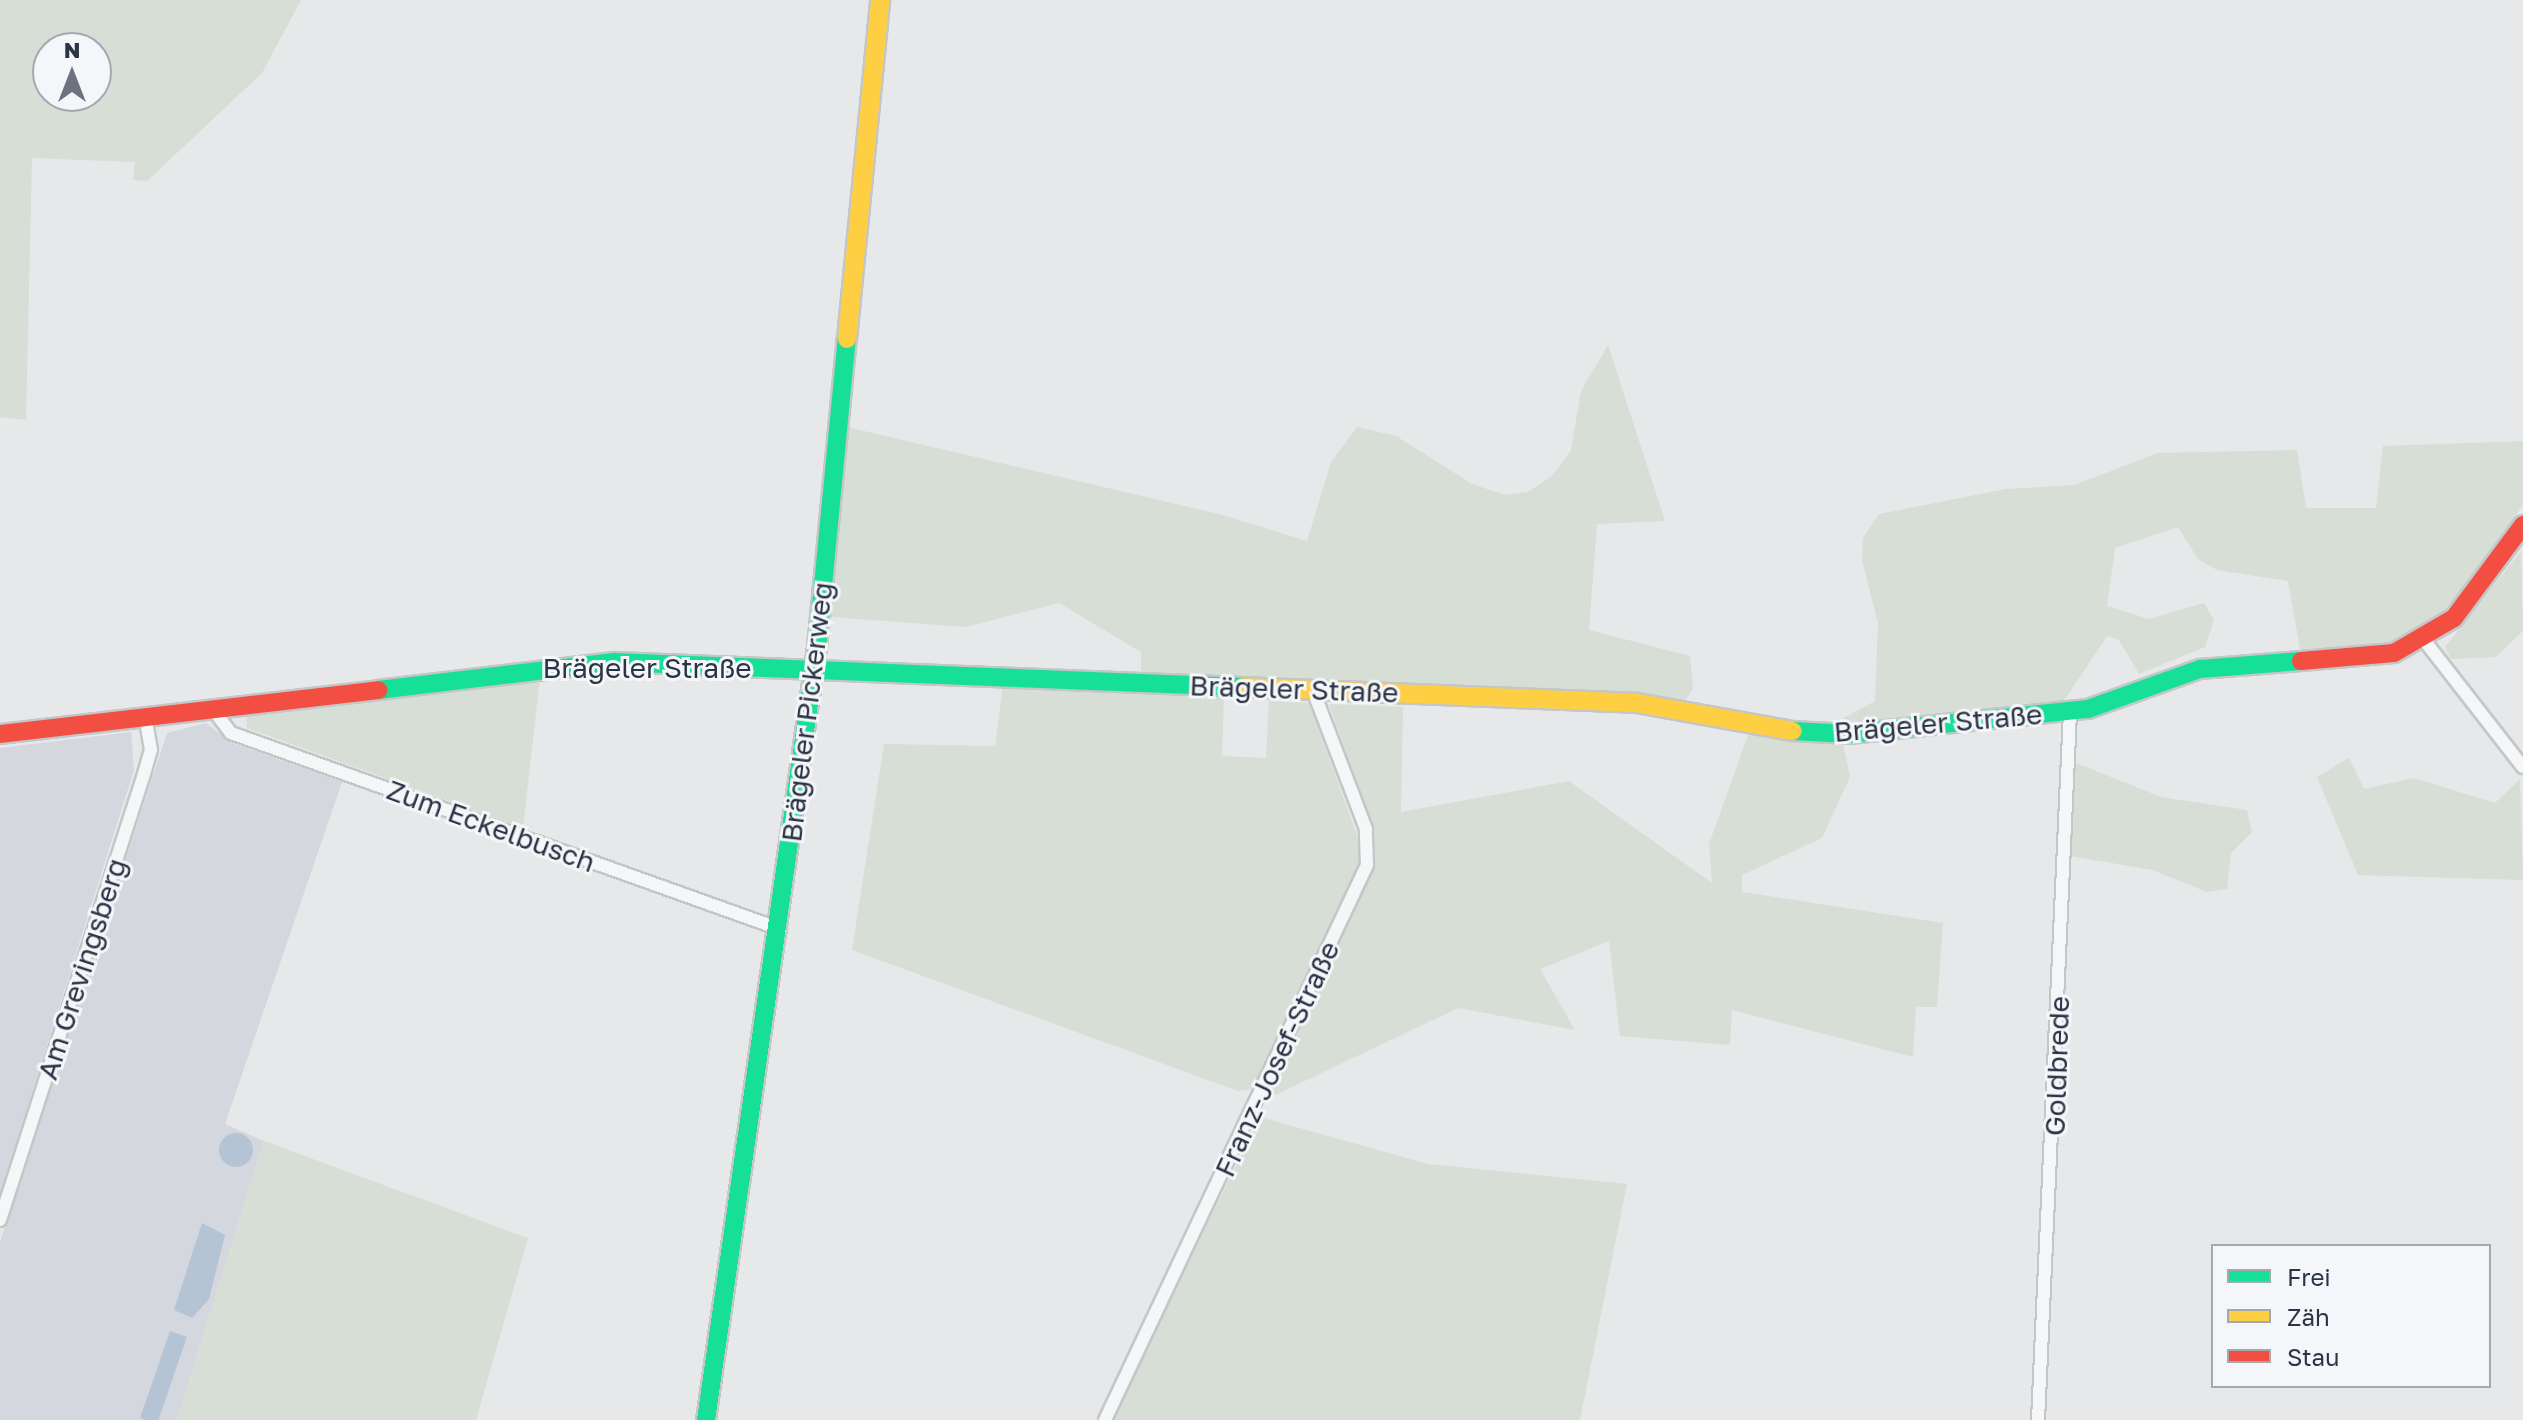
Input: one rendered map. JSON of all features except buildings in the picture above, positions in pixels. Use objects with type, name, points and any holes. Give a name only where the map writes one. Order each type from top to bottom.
[{"type":"street","name":"Brägeler Pickerweg","points":[[706,1420],[780,929],[814,670],[880,0]]},
{"type":"street","name":"Brägeler Straße","points":[[0,734],[579,663],[1637,703],[1821,733],[2070,712],[2107,705],[2200,669],[2366,658],[2424,640],[2469,603],[2523,525]]},
{"type":"street","points":[[2424,640],[2523,767]]},
{"type":"street","name":"Franz-Josef-Straße","points":[[1105,1420],[1367,865],[1366,829],[1313,690]]},
{"type":"street","name":"Zum Eckelbusch","points":[[212,708],[231,733],[780,929]]},
{"type":"street","name":"Goldbrede","points":[[2038,1420],[2070,712]]},
{"type":"street","name":"Am Grevingsberg","points":[[0,1220],[151,750],[145,716]]},
{"type":"shaded area","points":[[0,0],[301,0],[262,73],[147,181],[133,180],[135,162],[32,158],[26,420],[0,417]]},
{"type":"shaded area","points":[[1608,345],[1665,521],[1597,524],[1589,630],[1690,656],[1693,688],[1686,700],[1141,674],[1141,652],[1059,603],[966,627],[831,617],[847,427],[1223,515],[1307,541],[1331,462],[1357,427],[1396,436],[1472,484],[1505,495],[1528,492],[1552,476],[1571,450],[1581,391]]},
{"type":"shaded area","points":[[2523,441],[2523,504],[2475,582],[2431,626],[2406,637],[2375,646],[2300,649],[2288,581],[2217,570],[2198,559],[2178,527],[2115,548],[2107,606],[2149,619],[2204,603],[2214,620],[2205,647],[2139,674],[2119,640],[2107,636],[2061,705],[1835,723],[1875,701],[1878,623],[1862,560],[1863,538],[1879,514],[2006,489],[2075,485],[2157,453],[2297,450],[2306,508],[2376,508],[2383,446]]},
{"type":"shaded area","points":[[2521,551],[2523,631],[2496,657],[2451,659],[2445,647]]},
{"type":"shaded area","points":[[540,678],[523,828],[247,728],[246,715]]},
{"type":"shaded area","points":[[1003,686],[1224,694],[1222,756],[1266,758],[1269,700],[1309,703],[1361,846],[1358,865],[1254,1089],[1238,1091],[852,950],[884,744],[995,746]]},
{"type":"shaded area","points":[[1329,704],[1403,707],[1401,812],[1569,781],[1712,883],[1709,844],[1748,735],[1843,744],[1850,777],[1822,838],[1742,875],[1742,892],[1943,923],[1937,1007],[1916,1007],[1913,1057],[1732,1010],[1730,1045],[1620,1036],[1609,941],[1540,969],[1575,1030],[1458,1008],[1265,1100],[1371,875],[1369,818]]},
{"type":"shaded area","points":[[206,723],[232,743],[342,782],[225,1124],[264,1141],[177,1420],[0,1420],[0,1242],[167,733]]},
{"type":"shaded area","points":[[131,732],[134,770],[0,1194],[0,748]]},
{"type":"shaded area","points":[[2349,758],[2364,789],[2414,778],[2495,803],[2520,779],[2523,880],[2358,875],[2317,777]]},
{"type":"shaded area","points":[[2071,761],[2161,797],[2247,810],[2252,832],[2231,853],[2227,889],[2207,892],[2153,870],[2070,856]]},
{"type":"shaded area","points":[[1260,1117],[1428,1164],[1627,1184],[1580,1420],[1111,1420]]},
{"type":"shaded area","points":[[264,1141],[528,1238],[476,1420],[177,1420]]},
{"type":"water","points":[[236,1133],[248,1138],[253,1150],[248,1162],[236,1167],[224,1162],[219,1150],[224,1138]]},
{"type":"water","points":[[202,1223],[225,1235],[209,1299],[192,1318],[174,1310]]},
{"type":"water","points":[[170,1331],[187,1337],[158,1420],[140,1418]]},
{"type":"traffic: fast","points":[[706,1420],[817,648],[847,339]]},
{"type":"traffic: fast","points":[[1793,731],[1849,734],[2088,709],[2200,669],[2301,661]]},
{"type":"traffic: fast","points":[[378,690],[614,662],[1243,687]]},
{"type":"traffic: slow","points":[[847,339],[880,0]]},
{"type":"traffic: slow","points":[[1243,687],[1637,703],[1793,731]]},
{"type":"traffic: jam","points":[[2301,661],[2394,653],[2454,618],[2523,525]]},
{"type":"traffic: jam","points":[[0,734],[378,690]]}]
